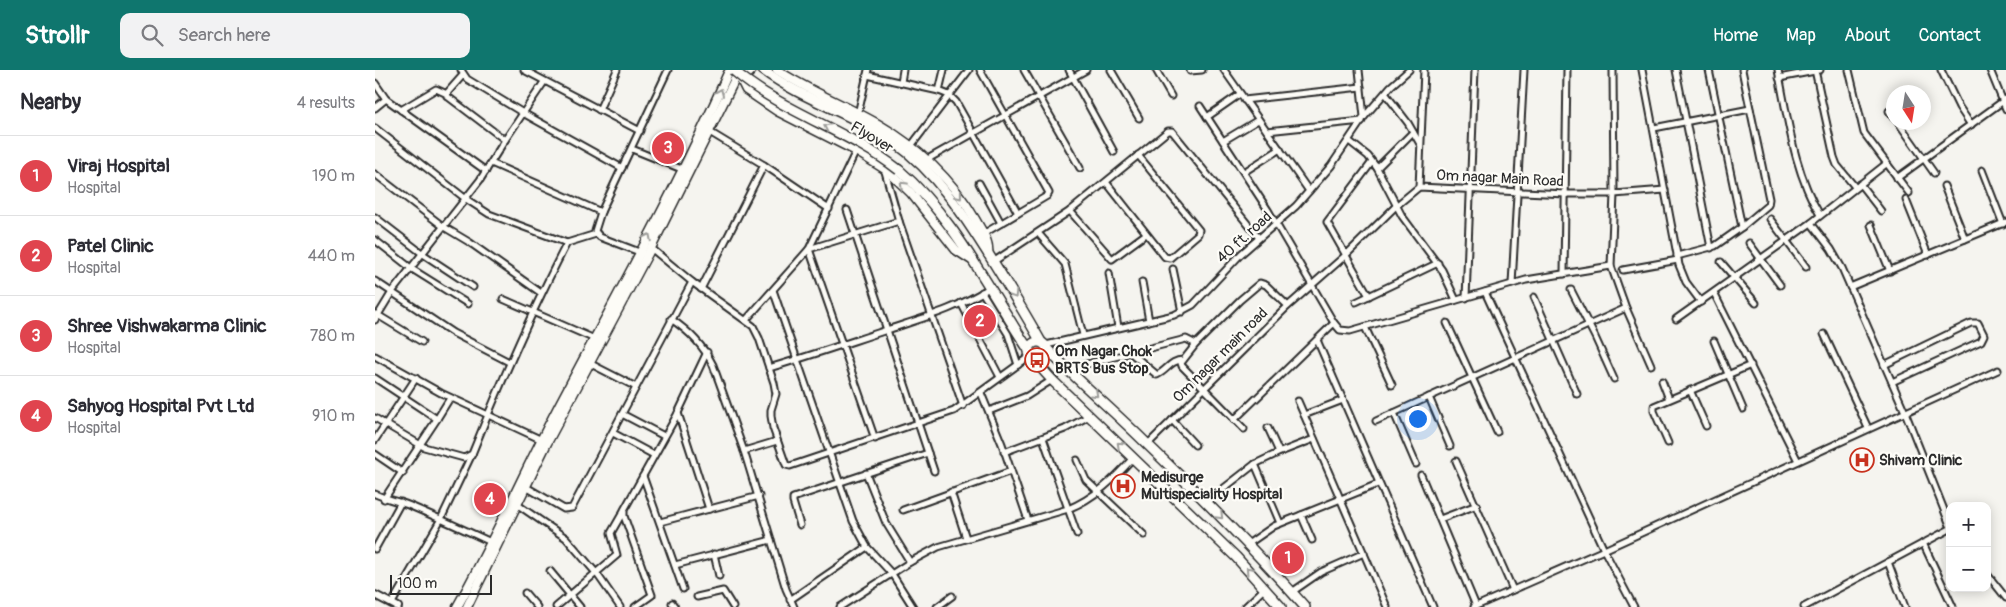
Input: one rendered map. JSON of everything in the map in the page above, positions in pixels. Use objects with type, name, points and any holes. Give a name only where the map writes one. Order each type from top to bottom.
[{"type":"highway","name":"Flyover","points":[[763,70],[787,86],[911,150],[969,222],[1045,345],[1067,369],[1148,444],[1248,544],[1305,607]]},
{"type":"highway","name":"Flyover","points":[[733,74],[775,100],[861,143],[899,170],[930,202],[953,232],[986,290],[1031,355],[1052,380],[1230,550],[1281,607]]},
{"type":"highway","points":[[1034,342],[1045,345],[1044,358],[1031,355],[1034,342]]},
{"type":"main road","points":[[733,74],[749,74],[752,70]]},
{"type":"main road","points":[[777,70],[809,90],[890,131],[911,150],[927,160],[964,202],[988,244],[991,258]]},
{"type":"main road","points":[[467,607],[545,441],[644,254],[733,74]]},
{"type":"main road","points":[[733,74],[746,90],[777,111],[883,168],[911,193],[955,250],[970,259]]},
{"type":"main road","points":[[644,254],[651,248],[686,171]]},
{"type":"main road","points":[[457,607],[517,505],[545,441],[589,362],[598,340]]},
{"type":"street","points":[[524,70],[535,73],[545,82],[640,131]]},
{"type":"street","points":[[599,110],[617,70]]},
{"type":"street","points":[[596,234],[601,212],[668,70]]},
{"type":"street","points":[[901,82],[903,70]]},
{"type":"street","points":[[939,90],[944,70]]},
{"type":"street","points":[[911,150],[949,95],[969,70]]},
{"type":"street","points":[[980,70],[1049,194],[983,234]]},
{"type":"street","points":[[1024,70],[1080,168]]},
{"type":"street","points":[[1069,70],[1114,152]]},
{"type":"street","points":[[927,160],[1086,70]]},
{"type":"street","points":[[1111,70],[1139,118]]},
{"type":"street","points":[[1156,70],[1171,96]]},
{"type":"street","points":[[1190,71],[1202,70]]},
{"type":"street","points":[[1224,70],[1309,191]]},
{"type":"street","points":[[1267,131],[1363,119],[1359,70]]},
{"type":"street","name":"40 ft. road","points":[[1045,345],[1181,312],[1198,300],[1229,266],[1277,224],[1309,191],[1349,141],[1363,119],[1385,93],[1409,70]]},
{"type":"street","points":[[1419,187],[1424,70]]},
{"type":"street","points":[[1466,298],[1475,70]]},
{"type":"street","points":[[1511,284],[1524,70]]},
{"type":"street","points":[[1564,274],[1567,70]]},
{"type":"street","points":[[1613,70],[1614,194],[1611,266],[1626,308],[1651,365]]},
{"type":"street","points":[[1641,70],[1654,128],[1678,258],[1686,282],[1701,302]]},
{"type":"street","points":[[1676,70],[1711,248]]},
{"type":"street","points":[[1709,70],[1741,227]]},
{"type":"street","points":[[1623,270],[1678,258],[1711,248],[1766,208],[1769,202],[1742,70]]},
{"type":"street","points":[[1777,70],[1801,175],[1810,199],[1820,215]]},
{"type":"street","points":[[1779,78],[1817,70],[1837,165],[1881,211]]},
{"type":"street","points":[[1849,70],[1862,128],[1886,164],[1909,193]]},
{"type":"street","points":[[1941,70],[1959,107],[1971,124]]},
{"type":"street","points":[[1990,70],[2006,108]]},
{"type":"street","points":[[447,94],[462,72],[467,79],[523,113],[622,168]]},
{"type":"street","points":[[858,114],[867,73],[939,90],[949,95],[955,102],[1018,213]]},
{"type":"street","points":[[422,342],[376,316],[392,292],[466,199],[545,82]]},
{"type":"street","points":[[375,83],[386,99],[486,171]]},
{"type":"street","points":[[1244,100],[1361,87]]},
{"type":"street","points":[[401,110],[436,89],[447,94],[449,98],[505,140]]},
{"type":"street","points":[[1385,93],[1421,145]]},
{"type":"street","points":[[1207,117],[1240,94]]},
{"type":"street","points":[[375,108],[386,99]]},
{"type":"street","points":[[1897,178],[2004,100]]},
{"type":"street","points":[[1200,106],[1277,224],[1334,323],[1340,330],[1345,332],[1511,284],[1611,266]]},
{"type":"street","points":[[1654,128],[1750,109]]},
{"type":"street","points":[[1223,142],[1258,120]]},
{"type":"street","points":[[375,128],[466,199],[498,218],[525,226],[567,243],[596,234]]},
{"type":"street","points":[[706,130],[764,165],[829,209]]},
{"type":"street","points":[[1903,130],[1934,173]]},
{"type":"street","points":[[991,258],[1039,232],[1070,211],[1168,131],[1172,131],[1259,238]]},
{"type":"street","points":[[1377,168],[1413,132]]},
{"type":"street","points":[[1349,141],[1377,168],[1396,206],[1438,263],[1456,300]]},
{"type":"street","points":[[632,149],[686,171]]},
{"type":"street","points":[[1244,172],[1280,149]]},
{"type":"street","points":[[746,320],[809,249],[856,152]]},
{"type":"street","points":[[1106,182],[1146,234],[1168,258],[1198,234],[1199,230],[1138,155]]},
{"type":"street","points":[[1369,296],[1328,224],[1328,220],[1372,162]]},
{"type":"street","points":[[491,163],[601,212]]},
{"type":"street","points":[[1676,319],[1787,241],[1886,164]]},
{"type":"street","points":[[701,289],[764,165]]},
{"type":"street","points":[[883,168],[899,221],[963,406]]},
{"type":"street","points":[[1850,287],[2004,223],[1982,170]]},
{"type":"street","points":[[375,174],[444,227],[469,242],[541,293]]},
{"type":"street","points":[[979,183],[1001,223]]},
{"type":"street","points":[[1944,186],[1965,239]]},
{"type":"street","name":"Om nagar Main Road","points":[[1311,285],[1419,187],[1566,194],[1614,194],[1665,190]]},
{"type":"street","points":[[1906,200],[1928,254]]},
{"type":"street","points":[[847,210],[935,471]]},
{"type":"street","points":[[1070,211],[1112,259],[1146,234]]},
{"type":"street","points":[[375,217],[423,254],[473,287]]},
{"type":"street","points":[[1770,220],[1806,267]]},
{"type":"street","points":[[809,249],[899,221]]},
{"type":"street","points":[[1811,223],[1834,254],[1850,287],[1905,412],[1946,515]]},
{"type":"street","points":[[1871,226],[1890,270]]},
{"type":"street","points":[[1039,232],[1065,264],[1083,335]]},
{"type":"street","points":[[596,234],[644,254]]},
{"type":"street","points":[[375,240],[412,269],[468,304]]},
{"type":"street","points":[[375,595],[395,605],[441,519],[472,454],[509,362],[567,243]]},
{"type":"street","points":[[1749,243],[1780,285]]},
{"type":"street","points":[[651,248],[691,282],[731,312],[746,320],[756,332],[777,394],[771,410],[773,428],[787,466],[875,439],[963,406],[1031,355]]},
{"type":"street","points":[[809,249],[875,439]]},
{"type":"street","points":[[1721,262],[1755,303]]},
{"type":"street","points":[[1356,302],[1438,263]]},
{"type":"street","points":[[1173,269],[1181,312]]},
{"type":"street","points":[[1109,273],[1118,327]]},
{"type":"street","points":[[375,281],[453,333],[509,362]]},
{"type":"street","points":[[526,487],[564,509],[572,508],[691,282]]},
{"type":"street","points":[[1142,282],[1149,321]]},
{"type":"street","points":[[1244,429],[1182,366],[1183,360],[1196,344],[1240,300],[1260,283],[1266,285],[1288,306]]},
{"type":"street","name":"Om nagar main road","points":[[1148,444],[1203,388],[1311,285]]},
{"type":"street","points":[[773,290],[853,521],[867,548],[892,574],[913,607]]},
{"type":"street","points":[[769,368],[842,346],[931,315],[986,290],[1008,334],[1018,365]]},
{"type":"street","points":[[1571,290],[1614,379]]},
{"type":"street","points":[[1485,292],[1604,550],[1634,607]]},
{"type":"street","points":[[1714,293],[1798,461]]},
{"type":"street","points":[[1534,297],[1577,394]]},
{"type":"street","points":[[503,299],[598,340]]},
{"type":"street","points":[[961,303],[1000,377]]},
{"type":"street","points":[[1376,421],[1626,308]]},
{"type":"street","points":[[671,319],[686,330],[707,352],[721,384],[759,496],[790,600],[794,607]]},
{"type":"street","points":[[1234,420],[1334,323]]},
{"type":"street","points":[[1447,323],[1497,432]]},
{"type":"street","points":[[1884,364],[1971,323],[1978,323],[1984,335],[1981,341],[1892,382]]},
{"type":"street","points":[[1365,327],[1391,385]]},
{"type":"street","points":[[1824,334],[1868,428]]},
{"type":"street","points":[[1067,369],[1186,339],[1196,344]]},
{"type":"street","points":[[1317,340],[1433,607]]},
{"type":"street","points":[[1714,341],[1743,409]]},
{"type":"street","points":[[556,607],[617,555],[611,533],[653,454],[678,413],[707,352]]},
{"type":"street","points":[[1131,353],[1157,375],[1173,362],[1183,360]]},
{"type":"street","points":[[375,356],[450,398],[545,441]]},
{"type":"street","points":[[589,362],[636,387]]},
{"type":"street","points":[[1668,443],[1654,411],[1654,406],[1751,364]]},
{"type":"street","points":[[1421,475],[1475,607],[1998,370]]},
{"type":"street","points":[[375,378],[437,419]]},
{"type":"street","points":[[375,440],[416,378]]},
{"type":"street","points":[[989,411],[1027,396],[1052,380]]},
{"type":"street","points":[[1662,381],[1669,399]]},
{"type":"street","points":[[1690,390],[1706,426]]},
{"type":"street","points":[[981,393],[1011,471],[1027,520]]},
{"type":"street","points":[[1429,397],[1450,446]]},
{"type":"street","points":[[384,498],[403,473],[419,444],[450,398]]},
{"type":"street","points":[[1304,415],[1343,400]]},
{"type":"street","points":[[1298,401],[1387,607]]},
{"type":"street","points":[[678,413],[709,509]]},
{"type":"street","points":[[1393,413],[1416,464]]},
{"type":"street","points":[[622,414],[664,436]]},
{"type":"street","points":[[1004,452],[1065,429],[1089,416]]},
{"type":"street","points":[[375,418],[419,444],[464,458],[472,454]]},
{"type":"street","points":[[1171,420],[1195,446]]},
{"type":"street","points":[[1267,428],[1279,452]]},
{"type":"street","points":[[613,432],[653,454]]},
{"type":"street","points":[[1043,438],[1077,534]]},
{"type":"street","points":[[1206,502],[1255,464],[1279,452],[1314,439]]},
{"type":"street","points":[[744,451],[777,441]]},
{"type":"street","points":[[800,525],[793,498],[928,453]]},
{"type":"street","points":[[375,454],[403,473]]},
{"type":"street","points":[[840,607],[909,562],[938,547],[1068,509],[1099,493],[1134,457]]},
{"type":"street","points":[[1077,460],[1086,480],[1144,535]]},
{"type":"street","points":[[1457,461],[1513,590]]},
{"type":"street","points":[[1255,464],[1280,523]]},
{"type":"street","points":[[903,510],[1011,471]]},
{"type":"street","points":[[866,473],[886,523],[909,562]]},
{"type":"street","points":[[643,476],[683,589]]},
{"type":"street","points":[[1248,544],[1280,523],[1378,484]]},
{"type":"street","points":[[951,492],[967,538]]},
{"type":"street","points":[[375,494],[401,502],[495,544]]},
{"type":"street","points":[[660,522],[759,496]]},
{"type":"street","points":[[375,549],[401,502]]},
{"type":"street","points":[[517,505],[566,538],[597,574],[620,607]]},
{"type":"street","points":[[1440,519],[1477,505]]},
{"type":"street","points":[[623,512],[652,595],[635,607]]},
{"type":"street","points":[[1301,515],[1312,540]]},
{"type":"street","points":[[1804,607],[1946,531]]},
{"type":"street","points":[[675,564],[771,540]]},
{"type":"street","points":[[1923,543],[1953,607]]},
{"type":"street","points":[[790,600],[867,548]]},
{"type":"street","points":[[1292,592],[1321,572],[1363,552]]},
{"type":"street","points":[[714,554],[719,576]]},
{"type":"street","points":[[1888,562],[1905,607]]},
{"type":"street","points":[[551,571],[580,607]]},
{"type":"street","points":[[1991,579],[2006,598]]},
{"type":"street","points":[[1245,607],[1265,588]]},
{"type":"street","points":[[697,597],[723,591],[733,607]]},
{"type":"street","points":[[525,593],[537,607]]},
{"type":"street","points":[[937,607],[952,596]]},
{"type":"street","points":[[850,601],[854,607]]},
{"type":"place","name":"Shree Vishwakarma Clinic","points":[[668,148]]},
{"type":"place","name":"Patel Clinic","points":[[980,321]]},
{"type":"place","name":"Om Nagar Chok BRTS Bus Stop","points":[[1037,360]]},
{"type":"place","name":"Shivam Clinic","points":[[1862,460]]},
{"type":"place","name":"Medisurge Multispeciality Hospital","points":[[1123,486]]},
{"type":"place","name":"Sahyog Hospital Pvt Ltd","points":[[490,499]]},
{"type":"place","name":"Viraj Hospital","points":[[1288,558]]}]
